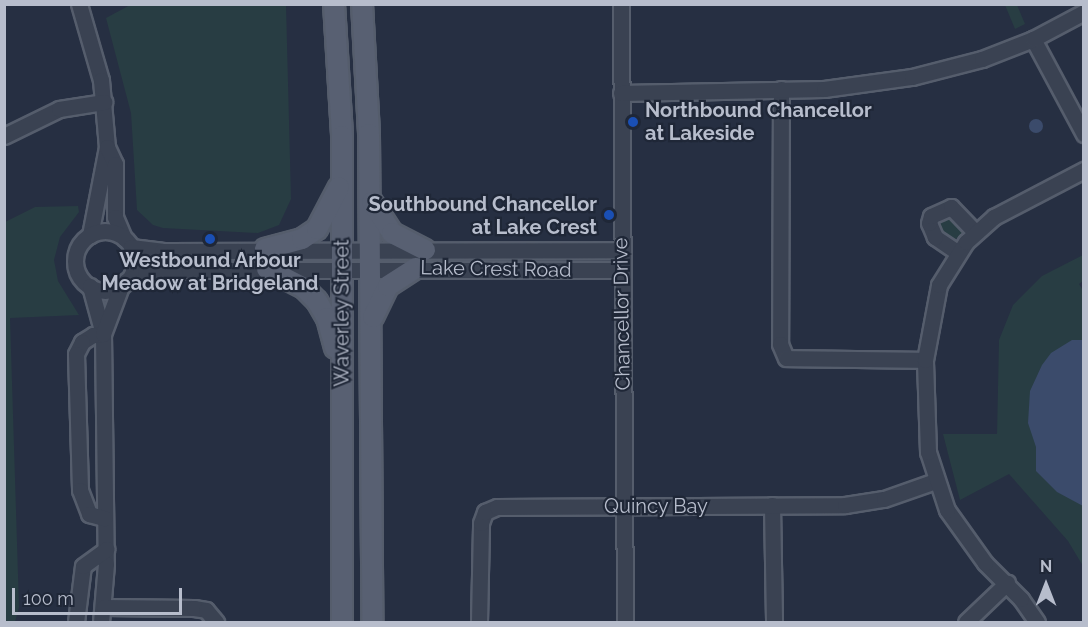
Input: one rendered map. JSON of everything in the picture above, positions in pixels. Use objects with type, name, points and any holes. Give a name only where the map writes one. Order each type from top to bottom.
[{"type":"main road","name":"Waverley Street","points":[[334,4],[342,180],[342,622]]},
{"type":"main road","name":"Waverley Street","points":[[362,4],[370,199],[372,622]]},
{"type":"main road","points":[[342,180],[317,229],[266,259],[304,288],[321,306],[342,370]]},
{"type":"main road","points":[[370,199],[392,233],[421,259],[388,286],[370,325]]},
{"type":"street","points":[[79,4],[104,102],[107,147],[90,235]]},
{"type":"street","name":"Chancellor Drive","points":[[621,4],[625,622]]},
{"type":"street","points":[[621,93],[824,88],[912,77],[982,59],[1033,39],[1083,12]]},
{"type":"street","points":[[1033,39],[1083,134]]},
{"type":"street","points":[[781,89],[780,344],[786,358],[925,360]]},
{"type":"street","points":[[4,136],[59,109],[104,102]]},
{"type":"street","points":[[103,334],[124,284],[134,267],[128,242],[115,217],[115,164],[107,147]]},
{"type":"street","points":[[1037,622],[1007,584],[967,540],[947,510],[935,481],[927,440],[925,360],[939,285],[957,252],[975,232],[994,217],[1083,170]]},
{"type":"street","points":[[957,252],[935,237],[929,223],[931,216],[951,207],[963,215],[975,232]]},
{"type":"street","points":[[216,622],[206,610],[194,608],[102,615],[106,549],[103,334],[90,286],[78,274],[75,257],[80,243],[90,235],[105,231],[128,242],[162,251],[266,259]]},
{"type":"street","name":"Lake Crest Road","points":[[266,259],[421,259],[621,250]]},
{"type":"street","points":[[90,286],[108,290],[152,272],[266,259]]},
{"type":"street","name":"Lake Crest Road","points":[[421,259],[622,270]]},
{"type":"street","points":[[103,334],[93,335],[82,342],[76,354],[80,490],[89,513],[104,518]]},
{"type":"street","name":"Quincy Bay","points":[[479,622],[479,538],[485,512],[496,507],[845,505],[884,499],[935,481]]},
{"type":"street","points":[[772,505],[774,622]]},
{"type":"street","points":[[76,622],[83,566],[106,549]]},
{"type":"street","points":[[966,622],[1007,584]]},
{"type":"green space","points":[[132,4],[286,5],[291,199],[279,225],[258,233],[163,228],[153,225],[137,210],[131,113],[106,18]]},
{"type":"green space","points":[[1005,5],[1017,5],[1025,24],[1015,29]]},
{"type":"green space","points":[[78,206],[79,212],[60,237],[54,260],[58,281],[79,315],[10,318],[19,607],[15,622],[5,622],[5,222],[35,207]]},
{"type":"green space","points":[[947,213],[963,228],[961,235],[953,241],[940,234],[936,219]]},
{"type":"green space","points":[[1083,255],[1083,281],[1079,284],[1084,292],[1083,566],[1068,541],[1009,474],[960,500],[943,434],[997,434],[999,340],[1013,305],[1042,276]]},
{"type":"water","points":[[1036,119],[1041,121],[1043,126],[1041,131],[1036,133],[1031,131],[1029,126],[1031,121]]},
{"type":"water","points":[[1072,340],[1083,340],[1083,506],[1057,492],[1036,471],[1036,447],[1028,423],[1030,391],[1042,365],[1051,353]]},
{"type":"place","name":"Northbound Chancellor at Lakeside","points":[[633,122]]},
{"type":"place","name":"Southbound Chancellor at Lake Crest","points":[[609,215]]},
{"type":"place","name":"Westbound Arbour Meadow at Bridgeland","points":[[210,239]]}]
